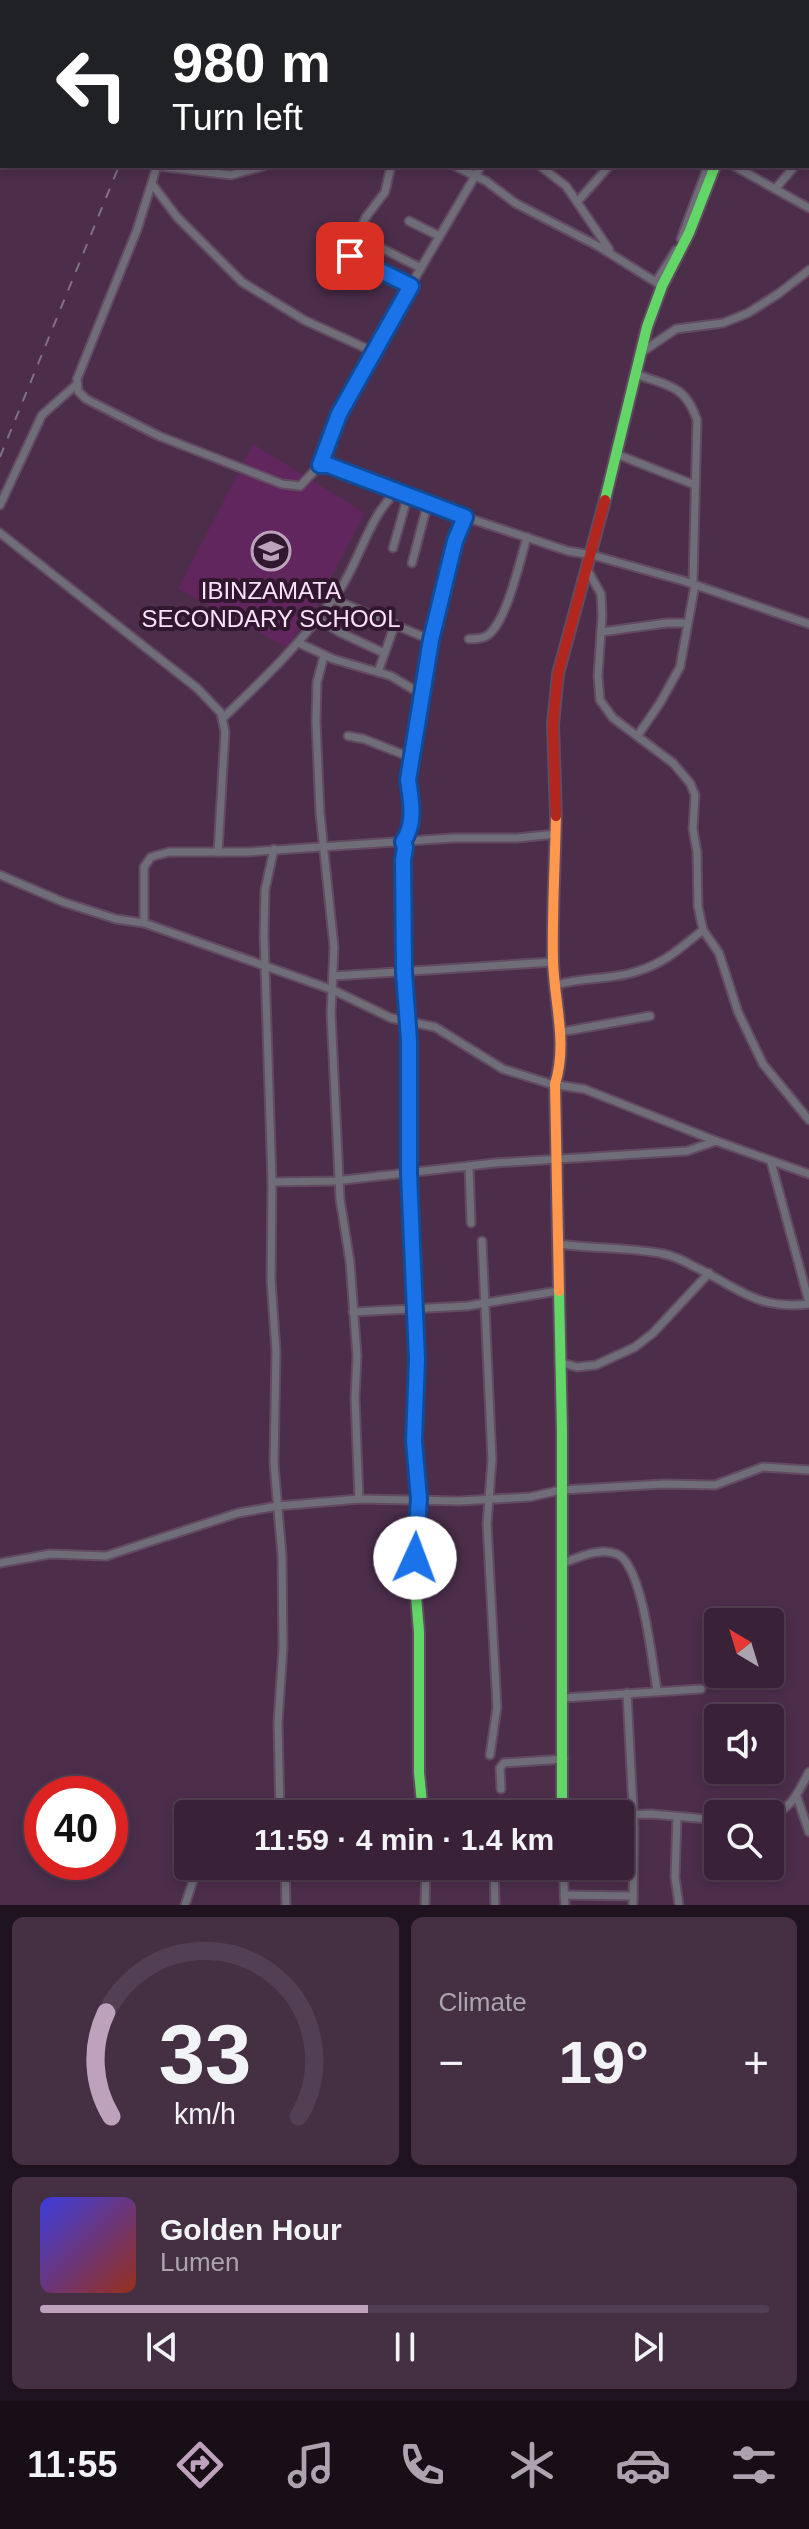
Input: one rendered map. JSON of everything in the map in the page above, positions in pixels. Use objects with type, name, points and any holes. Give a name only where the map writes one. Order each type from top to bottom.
[{"type":"street","points":[[0,505],[42,415],[53,402],[77,384],[137,230],[156,168]]},
{"type":"street","points":[[173,168],[231,175],[257,168]]},
{"type":"street","points":[[391,168],[385,192],[361,227],[349,255],[411,286]]},
{"type":"street","points":[[458,168],[495,186],[517,205],[612,254],[659,284]]},
{"type":"street","points":[[77,384],[80,394],[92,402],[159,436],[267,479],[300,486],[320,465],[336,421],[372,351],[480,168]]},
{"type":"street","points":[[543,168],[566,186],[612,254]]},
{"type":"street","points":[[578,201],[607,168]]},
{"type":"street","points":[[563,1800],[563,1563],[555,1084],[561,1065],[561,1032],[553,962],[556,834],[553,724],[558,674],[576,602],[588,571],[659,284],[679,245],[707,168]]},
{"type":"street","points":[[659,284],[689,233],[714,168]]},
{"type":"street","points":[[737,168],[809,208]]},
{"type":"street","points":[[749,175],[754,168]]},
{"type":"street","points":[[775,189],[793,168]]},
{"type":"street","points":[[152,184],[177,217],[242,282],[304,320],[372,351]]},
{"type":"street","points":[[409,221],[439,236]]},
{"type":"street","points":[[361,227],[375,245],[421,268]]},
{"type":"street","points":[[641,353],[676,329],[723,323],[748,313],[809,270]]},
{"type":"street","points":[[636,374],[680,391],[693,406],[697,420],[694,584],[680,667],[638,735]]},
{"type":"street","points":[[616,454],[695,485]]},
{"type":"street","points":[[320,465],[328,465],[465,517],[568,551],[694,584],[809,624]]},
{"type":"street","points":[[218,852],[224,717],[319,619],[352,570],[381,511],[397,491]]},
{"type":"street","points":[[393,548],[408,495]]},
{"type":"street","points":[[412,563],[428,502]]},
{"type":"street","points":[[422,1800],[419,1632],[415,1584],[415,1531],[419,1499],[414,1441],[416,1308],[409,1173],[403,842],[410,822],[408,780],[431,640],[452,552],[465,517]]},
{"type":"street","points":[[402,520],[422,526]]},
{"type":"street","points":[[0,533],[197,688],[224,717]]},
{"type":"street","points":[[469,639],[486,636],[494,627],[512,592],[527,537]]},
{"type":"street","points":[[588,571],[601,594],[600,700],[613,718],[684,774],[695,795],[693,829],[697,852],[698,906],[703,930],[719,953],[738,1012],[763,1064],[809,1120]]},
{"type":"street","points":[[333,599],[431,640]]},
{"type":"street","points":[[319,619],[384,653]]},
{"type":"street","points":[[601,632],[687,623]]},
{"type":"street","points":[[378,672],[395,624]]},
{"type":"street","points":[[299,643],[324,656],[398,679],[421,694]]},
{"type":"street","points":[[324,656],[315,692],[324,846],[334,947],[331,1013],[340,1199],[350,1262],[357,1356],[355,1398],[359,1499]]},
{"type":"street","points":[[348,736],[412,758]]},
{"type":"street","points":[[144,923],[144,867],[151,857],[169,852],[556,834]]},
{"type":"street","points":[[274,849],[265,890],[272,1182],[271,1280],[276,1351],[273,1424],[282,1555],[283,1648],[278,1722],[280,1800]]},
{"type":"street","points":[[0,875],[63,902],[116,919],[144,923],[333,990],[391,1018],[435,1027],[503,1069],[612,1098],[716,1141],[809,1174]]},
{"type":"street","points":[[556,985],[576,979],[639,971],[677,952],[703,930]]},
{"type":"street","points":[[334,976],[553,962]]},
{"type":"street","points":[[561,1032],[650,1016]]},
{"type":"street","points":[[272,1182],[341,1180],[469,1166],[687,1151],[716,1141]]},
{"type":"street","points":[[558,1244],[599,1250],[663,1253],[709,1273],[750,1298],[768,1304],[809,1303],[771,1162]]},
{"type":"street","points":[[469,1166],[471,1223]]},
{"type":"street","points":[[482,1241],[492,1460],[487,1524],[497,1707],[490,1755]]},
{"type":"street","points":[[559,1362],[577,1367],[596,1365],[635,1347],[653,1333],[709,1273]]},
{"type":"street","points":[[353,1312],[485,1303],[558,1291]]},
{"type":"street","points":[[0,1563],[50,1554],[106,1556],[238,1513],[278,1506],[359,1499],[530,1497],[561,1490],[664,1484],[719,1485],[763,1467],[809,1470]]},
{"type":"street","points":[[563,1563],[596,1552],[608,1552],[619,1555],[629,1564],[647,1630],[657,1690]]},
{"type":"street","points":[[562,1698],[701,1689]]},
{"type":"street","points":[[627,1693],[631,1800]]},
{"type":"street","points":[[501,1789],[500,1768],[504,1763],[564,1759]]},
{"type":"street","points":[[784,1810],[797,1797],[809,1772]]},
{"type":"street","points":[[797,1797],[809,1832]]},
{"type":"street","points":[[634,1814],[704,1819]]},
{"type":"street","points":[[677,1818],[675,1877],[679,1905]]},
{"type":"street","points":[[185,1905],[193,1880]]},
{"type":"street","points":[[285,1880],[286,1905]]},
{"type":"street","points":[[425,1905],[426,1880]]},
{"type":"street","points":[[494,1880],[495,1905]]},
{"type":"street","points":[[563,1880],[565,1905]]},
{"type":"street","points":[[633,1880],[633,1905]]},
{"type":"street","points":[[564,1895],[633,1896]]},
{"type":"shaded area","name":"IBINZAMATA SECONDARY SCHOOL","points":[[253,444],[365,513],[315,608],[286,647],[178,589]]},
{"type":"railway","points":[[0,457],[118,168]]},
{"type":"traffic: fast","points":[[605,500],[647,327],[714,168]]},
{"type":"traffic: fast","points":[[405,988],[403,842],[408,821],[411,768],[433,636],[465,517]]},
{"type":"traffic: fast","points":[[410,1205],[417,1359],[414,1441],[419,1499],[415,1531],[415,1584],[419,1632],[422,1800]]},
{"type":"traffic: fast","points":[[559,1291],[562,1800]]},
{"type":"traffic: slow","points":[[556,816],[553,942],[560,1038],[555,1084],[559,1291]]},
{"type":"traffic: jam","points":[[556,816],[553,724],[558,674],[605,500]]},
{"type":"traffic: jam","points":[[405,988],[409,1040],[410,1205]]},
{"type":"place","name":"IBINZAMATA SECONDARY SCHOOL","points":[[271,551]]},
{"type":"route","points":[[350,256],[411,286],[339,414],[320,465],[328,465],[465,517],[455,541],[431,640],[408,780],[412,808],[403,842],[404,972],[409,1040],[409,1173],[417,1359],[414,1441],[419,1499],[415,1558]]}]
